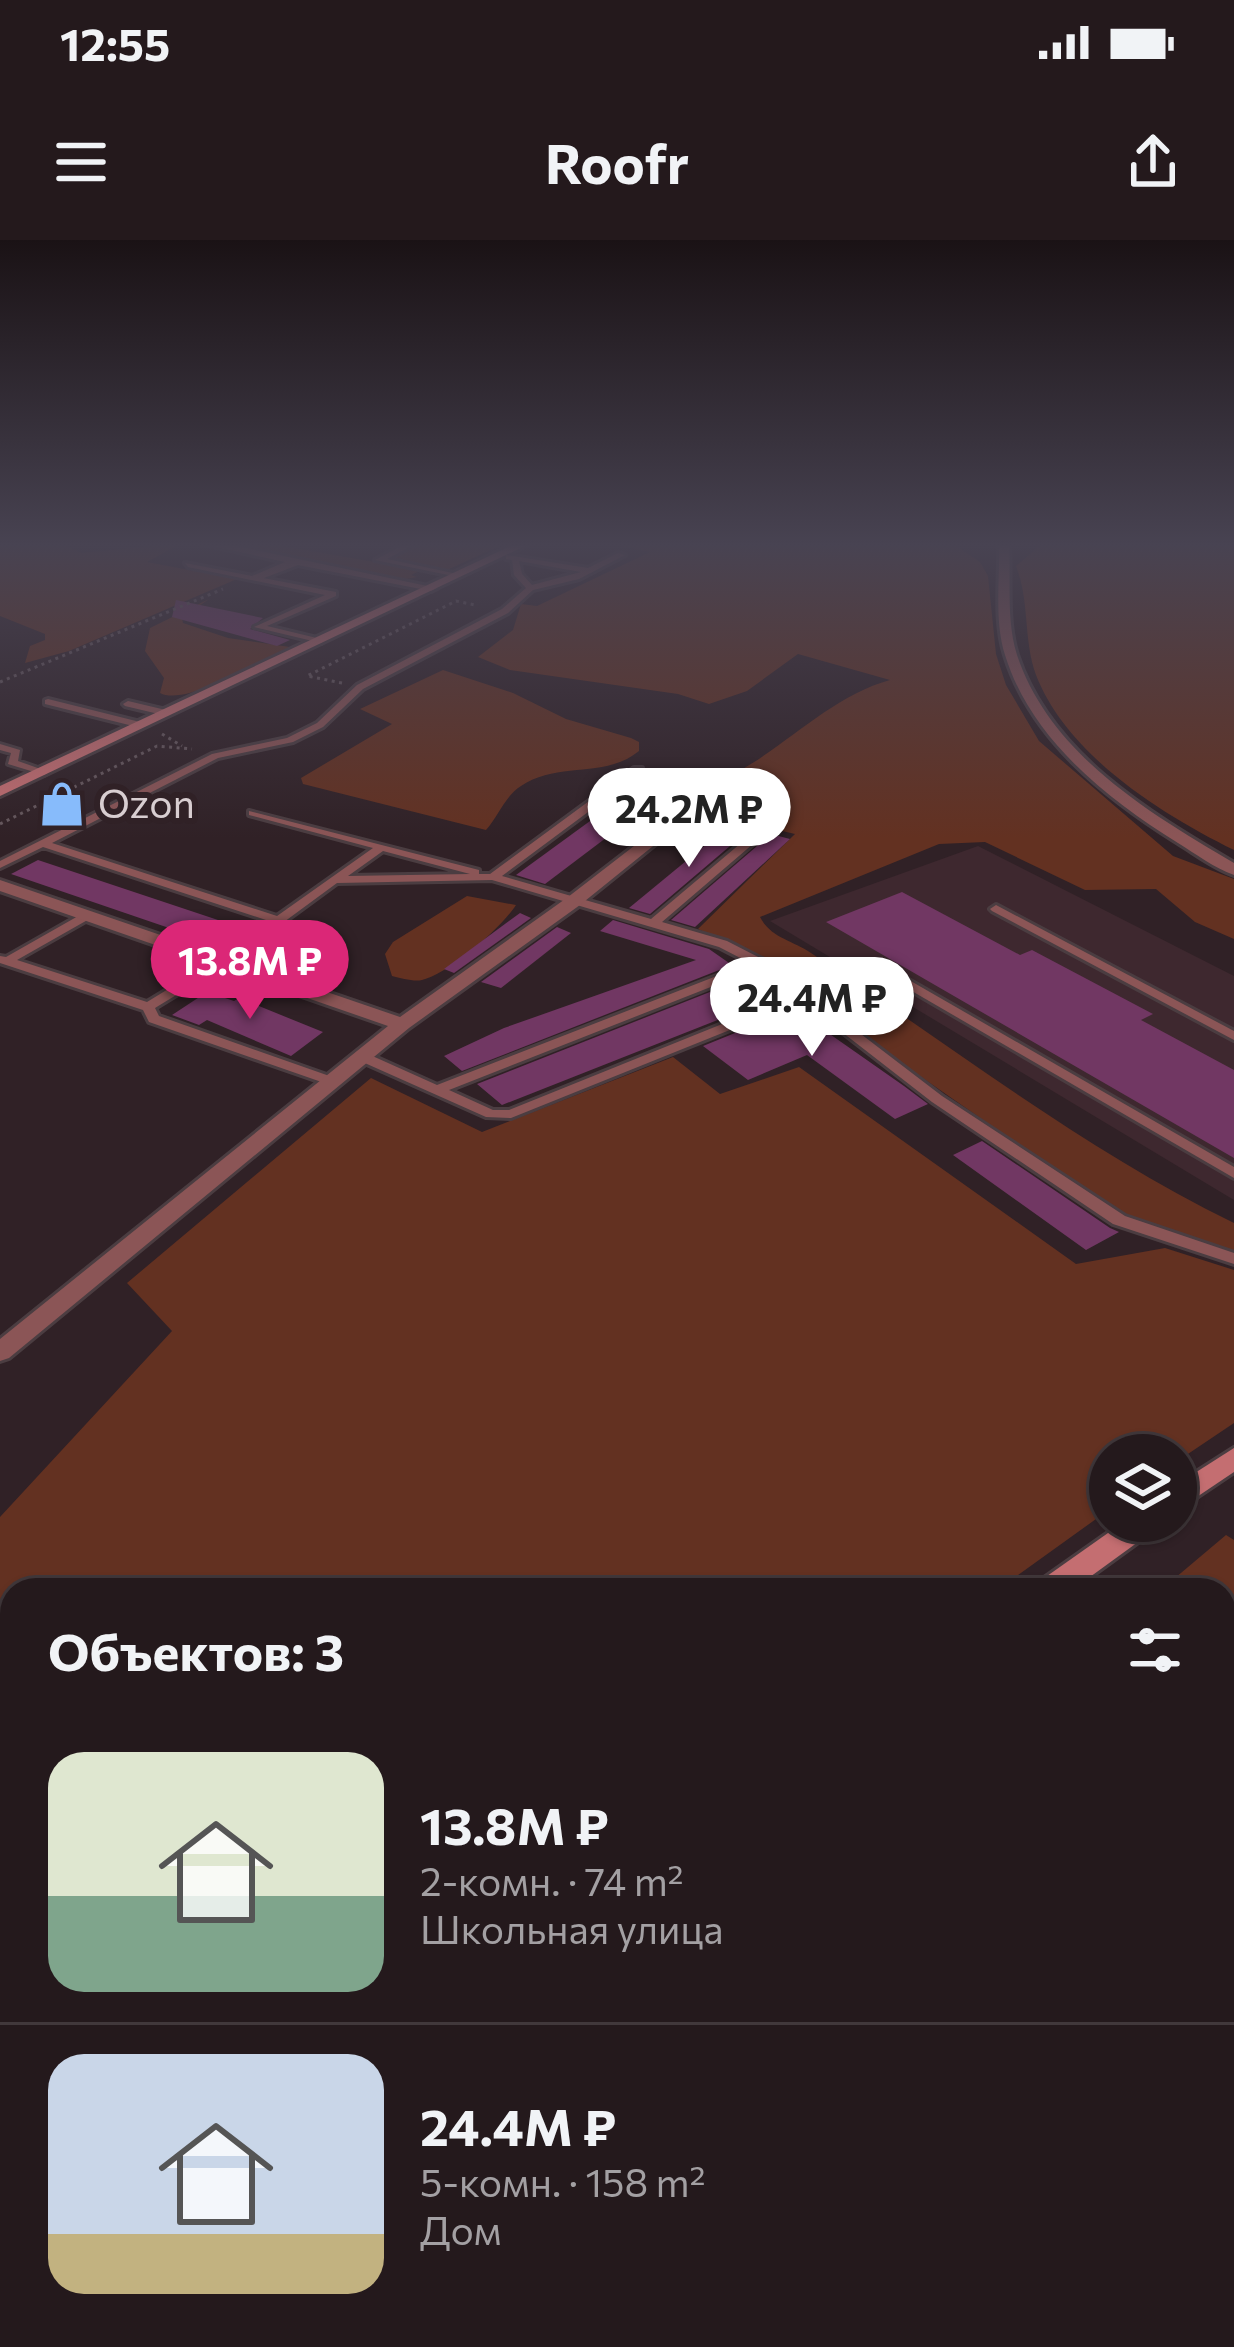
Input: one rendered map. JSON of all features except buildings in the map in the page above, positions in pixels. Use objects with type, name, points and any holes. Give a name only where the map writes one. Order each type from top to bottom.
[{"type":"main road","points":[[0,792],[318,641]]},
{"type":"main road","points":[[1197,1485],[1234,1458]]},
{"type":"main road","points":[[1067,1578],[1117,1542]]},
{"type":"street","points":[[1009,641],[1030,698],[1071,752],[1167,832],[1234,870]]},
{"type":"street","points":[[0,1352],[402,1024],[574,901],[718,788]]},
{"type":"street","points":[[0,885],[402,1024]]},
{"type":"lane","points":[[0,865],[215,756],[290,740],[320,724],[360,687],[447,641]]},
{"type":"lane","points":[[48,702],[141,725]]},
{"type":"lane","points":[[128,704],[167,713]]},
{"type":"lane","points":[[0,747],[17,752],[12,762],[44,772]]},
{"type":"lane","points":[[334,880],[493,877],[638,770]]},
{"type":"lane","points":[[254,813],[723,944],[797,987],[799,998],[937,1100],[1119,1220],[1234,1259]]},
{"type":"lane","points":[[652,925],[764,829]]},
{"type":"lane","points":[[44,844],[280,921]]},
{"type":"lane","points":[[148,1007],[223,961],[382,847]]},
{"type":"lane","points":[[996,909],[1234,1036]]},
{"type":"lane","points":[[3,960],[87,915]]},
{"type":"lane","points":[[3,960],[148,1007],[154,1019],[333,1082]]},
{"type":"lane","points":[[437,1090],[760,963]]},
{"type":"lane","points":[[902,980],[1234,1173]]},
{"type":"lane","points":[[363,1057],[491,1114],[512,1114],[799,998]]},
{"type":"path","points":[[0,682],[99,641]]},
{"type":"path","points":[[360,687],[307,676],[376,641]]},
{"type":"path","points":[[0,824],[157,746],[182,746],[215,756]]},
{"type":"shaded area","points":[[42,641],[92,641],[25,663],[30,646]]},
{"type":"shaded area","points":[[147,641],[251,641],[290,647],[205,688],[172,696],[160,693],[164,678],[145,651]]},
{"type":"shaded area","points":[[498,641],[995,641],[1006,685],[1039,741],[1173,856],[1234,879],[1234,939],[1195,922],[1156,889],[1085,890],[985,842],[939,844],[760,917],[776,934],[1070,1129],[1234,1223],[1234,1255],[1128,1217],[1097,1199],[845,1024],[788,972],[698,929],[795,834],[727,818],[765,787],[781,785],[741,770],[832,707],[890,680],[798,654],[747,691],[709,704],[678,694],[510,670],[478,657]]},
{"type":"shaded area","points":[[1029,641],[1234,641],[1234,850],[1147,800],[1093,756],[1050,704],[1032,661]]},
{"type":"shaded area","points":[[443,670],[513,693],[566,719],[631,738],[639,742],[639,751],[611,765],[535,778],[510,795],[486,830],[303,784],[301,778],[392,724],[360,709]]},
{"type":"shaded area","points":[[978,846],[1234,976],[1234,1200],[770,921]]},
{"type":"shaded area","points":[[467,896],[516,905],[487,937],[446,969],[419,980],[392,976],[385,954],[393,942]]},
{"type":"shaded area","points":[[673,1057],[720,1094],[799,1067],[1076,1264],[1165,1248],[1234,1270],[1234,1423],[1197,1448],[1197,1434],[1089,1434],[1089,1524],[1014,1578],[0,1578],[0,1517],[172,1331],[127,1283],[371,1078],[482,1132]]},
{"type":"shaded area","points":[[1226,1535],[1234,1540],[1234,1578],[1175,1578]]},
{"type":"place","name":"Ozon","points":[[62,804]]}]
